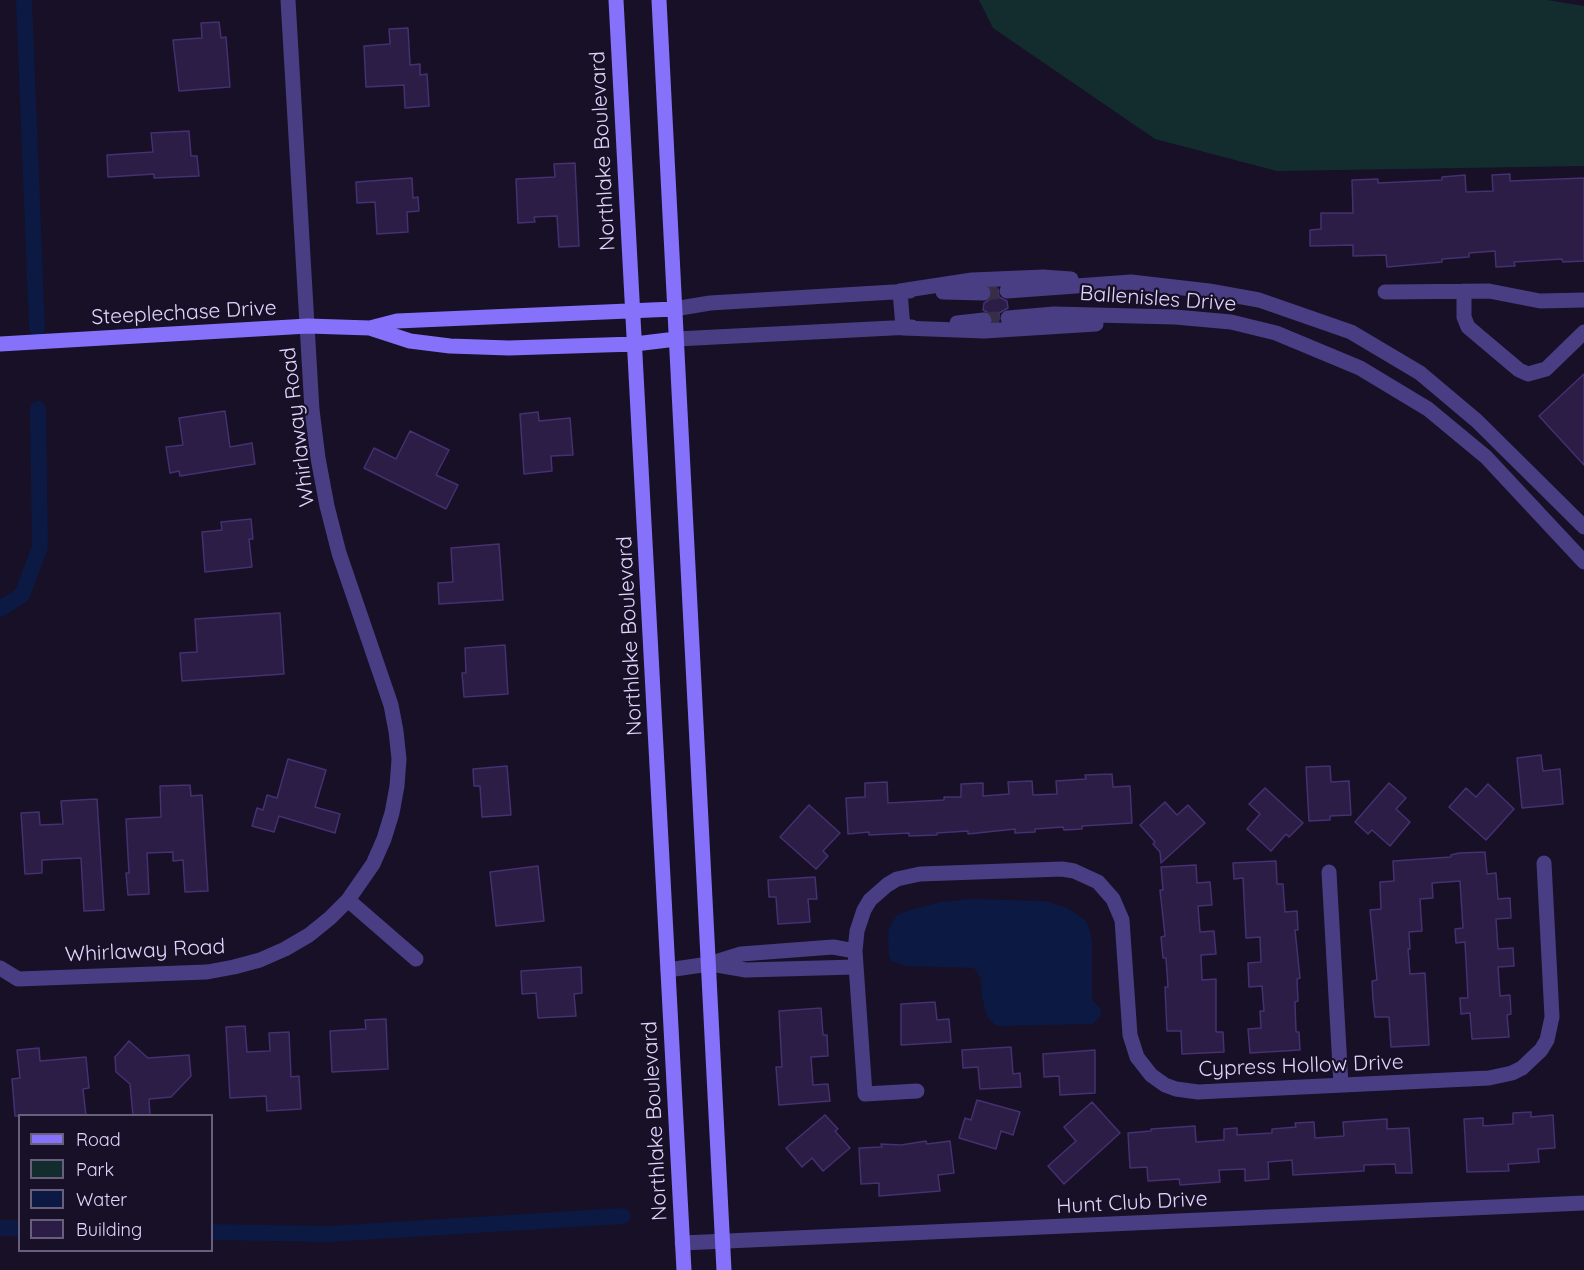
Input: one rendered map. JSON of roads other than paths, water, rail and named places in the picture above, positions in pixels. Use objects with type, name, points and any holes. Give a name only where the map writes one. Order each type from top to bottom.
[{"type":"main road","name":"Northlake Boulevard","points":[[616,0],[684,1270]]},
{"type":"main road","points":[[659,0],[724,1270]]},
{"type":"main road","name":"Steeplechase Drive","points":[[370,328],[396,321],[674,309]]},
{"type":"main road","name":"Steeplechase Drive","points":[[0,344],[308,326],[370,328],[410,341],[450,346],[509,348],[635,344],[676,339]]},
{"type":"street","name":"Whirlaway Road","points":[[0,968],[18,979],[207,972],[260,960],[309,935],[348,900],[366,875],[384,839],[392,813],[399,759],[396,731],[390,705],[339,553],[318,459],[312,410],[288,0]]},
{"type":"street","points":[[900,291],[972,280],[1043,277],[1131,282]]},
{"type":"street","name":"Ballenisles Drive","points":[[1007,291],[1131,282],[1209,291],[1259,300],[1351,332],[1428,380],[1477,421],[1584,527]]},
{"type":"street","points":[[1052,288],[1054,314]]},
{"type":"street","points":[[900,291],[903,328]]},
{"type":"street","points":[[674,309],[710,303],[900,291],[983,293]]},
{"type":"street","points":[[1464,291],[1464,317],[1468,327],[1519,370],[1528,374],[1546,369],[1584,332]]},
{"type":"street","points":[[1385,292],[1489,291],[1540,301],[1584,300]]},
{"type":"street","name":"Ballenisles Drive","points":[[1008,318],[1054,314],[1175,317],[1242,325],[1276,333],[1360,368],[1428,409],[1486,457],[1584,562]]},
{"type":"street","points":[[903,328],[1012,330],[1092,324],[1141,316]]},
{"type":"street","points":[[676,339],[903,328],[984,320]]},
{"type":"street","name":"Cypress Hollow Drive","points":[[917,1091],[865,1094],[855,951],[857,931],[864,910],[878,891],[897,879],[920,874],[1062,869],[1074,871],[1098,882],[1118,909],[1124,931],[1130,1035],[1137,1057],[1151,1075],[1165,1085],[1187,1091],[1490,1078],[1512,1073],[1534,1058],[1547,1040],[1552,1017],[1544,863]]},
{"type":"street","points":[[1329,872],[1341,1085]]},
{"type":"street","points":[[348,900],[416,959]]},
{"type":"street","points":[[668,970],[709,964],[741,954],[833,947],[855,951]]},
{"type":"street","points":[[709,964],[746,970],[856,967]]},
{"type":"street","name":"Hunt Club Drive","points":[[682,1244],[1584,1203]]},
{"type":"water","points":[[972,899],[1045,901],[1068,908],[1085,920],[1092,941],[1092,1000],[1100,1008],[1099,1018],[1092,1024],[1000,1026],[994,1024],[987,1016],[982,998],[981,979],[974,968],[906,966],[891,961],[889,928],[897,915],[940,902]]},
{"type":"waterway","points":[[24,0],[37,328]]},
{"type":"waterway","points":[[0,609],[22,595],[40,547],[38,409]]},
{"type":"waterway","points":[[213,1232],[328,1234],[623,1216]]},
{"type":"waterway","points":[[0,1228],[18,1228]]},
{"type":"tunnel","points":[[983,293],[1007,291]]},
{"type":"tunnel","points":[[984,320],[1008,318]]}]
